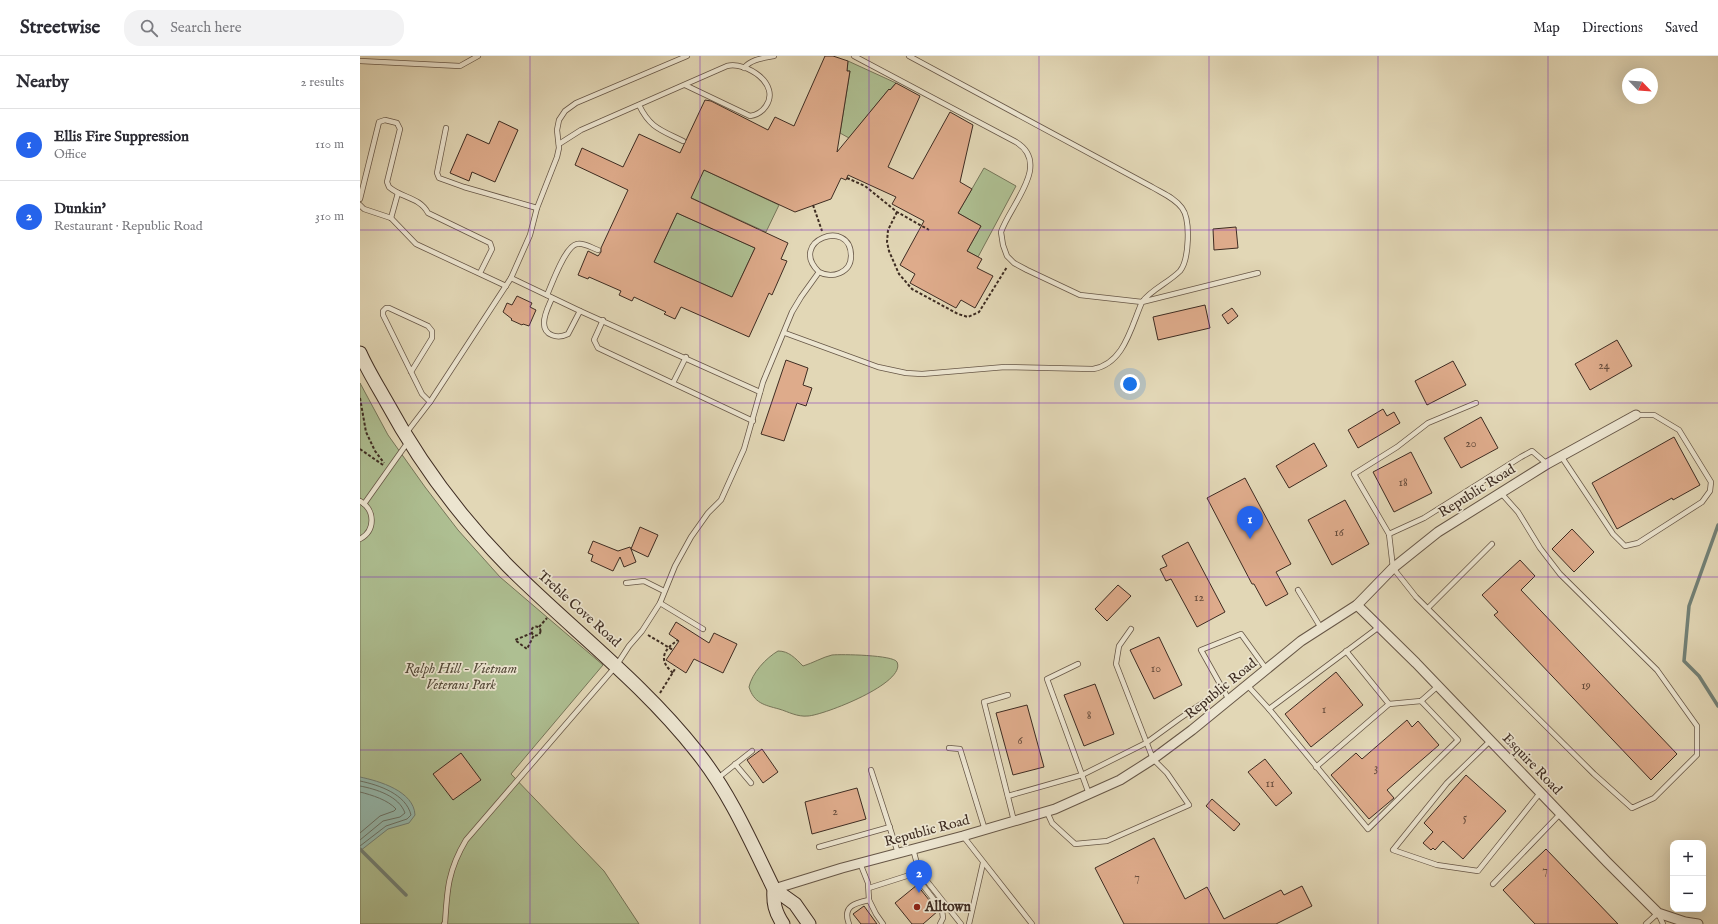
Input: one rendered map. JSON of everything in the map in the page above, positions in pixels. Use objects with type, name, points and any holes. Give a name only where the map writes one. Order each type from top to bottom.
[{"type":"main road","name":"Treble Cove Road","points":[[360,353],[406,438],[454,505],[495,552],[616,666],[669,719],[698,752],[717,779],[741,820],[774,889],[774,908],[782,924]]},
{"type":"main road","points":[[774,889],[796,904],[809,924]]},
{"type":"street","name":"Republic Road","points":[[774,889],[898,852],[963,836],[1047,812],[1120,780],[1153,759],[1248,686],[1301,641],[1357,605],[1393,568],[1438,532],[1546,464],[1636,415]]},
{"type":"street","name":"Esquire Road","points":[[1357,605],[1438,686],[1560,814],[1658,912],[1685,922],[1698,924]]},
{"type":"lane","points":[[360,61],[460,66],[478,56]]},
{"type":"lane","points":[[360,539],[369,530],[372,522],[370,513],[362,503],[388,469],[406,438],[511,278],[530,235],[537,208],[557,157],[559,144],[558,126],[562,115],[568,108],[576,103],[687,56]]},
{"type":"lane","points":[[744,68],[755,60],[774,56]]},
{"type":"lane","points":[[854,56],[1016,142],[1024,149],[1030,162],[1030,173],[1001,232],[1003,245],[1007,256],[1012,261],[1041,277],[1080,295],[1142,302],[1258,273]]},
{"type":"lane","points":[[785,333],[878,367],[901,372],[922,374],[1005,367],[1093,369],[1107,365],[1117,355],[1124,344],[1142,302],[1152,291],[1179,272],[1185,262],[1187,253],[1187,221],[1184,211],[1173,200],[1152,187],[909,56]]},
{"type":"lane","points":[[559,144],[580,130],[727,66],[736,65],[762,78],[770,90],[769,102],[763,111],[756,115],[747,114],[685,85]]},
{"type":"lane","points":[[639,105],[646,118],[652,125],[683,141]]},
{"type":"lane","points":[[360,199],[378,125],[384,120],[395,122],[399,126],[387,183],[389,188],[418,202],[428,213],[490,243],[492,249],[480,273]]},
{"type":"lane","points":[[446,128],[436,172],[439,178],[464,187],[537,208]]},
{"type":"lane","points":[[391,218],[398,193]]},
{"type":"lane","points":[[360,205],[364,209],[391,218],[416,244],[506,286]]},
{"type":"lane","points":[[832,235],[843,239],[850,248],[851,256],[846,268],[836,275],[829,276],[819,272],[811,261],[810,253],[816,241],[823,236],[832,235]]},
{"type":"lane","points":[[547,295],[567,252],[574,245],[581,243],[598,250]]},
{"type":"lane","points":[[444,924],[450,876],[457,856],[466,840],[494,805],[602,684],[616,666],[629,646],[642,631],[660,603],[675,566],[691,537],[708,514],[721,500],[744,449],[760,392],[798,302],[819,272]]},
{"type":"lane","points":[[511,278],[580,311],[686,357],[760,392]]},
{"type":"lane","points":[[552,298],[544,324],[546,331],[552,336],[561,337],[568,334],[580,311]]},
{"type":"lane","points":[[411,372],[432,338],[432,331],[428,326],[386,308],[383,311],[383,315],[411,372],[422,394],[430,402]]},
{"type":"lane","points":[[603,320],[594,340],[598,348],[753,421]]},
{"type":"lane","points":[[674,383],[686,357]]},
{"type":"lane","points":[[1476,402],[1428,423],[1397,447],[1354,474],[1389,534],[1393,568],[1416,597],[1589,769],[1632,808],[1654,798],[1697,756],[1697,726],[1657,670],[1560,574],[1540,548],[1518,512],[1501,493]]},
{"type":"lane","points":[[1560,456],[1613,534],[1624,546],[1638,543],[1702,502],[1710,491],[1711,482],[1679,430],[1654,415],[1636,415]]},
{"type":"lane","points":[[1389,534],[1424,518],[1526,454],[1532,452],[1546,464]]},
{"type":"lane","points":[[1428,608],[1492,544]]},
{"type":"lane","points":[[626,584],[644,581],[664,591]]},
{"type":"lane","points":[[1298,590],[1321,628]]},
{"type":"lane","points":[[660,603],[703,629]]},
{"type":"lane","points":[[1269,709],[1379,627]]},
{"type":"lane","points":[[1047,812],[1052,823],[1075,844],[1107,841],[1189,805],[1167,773],[1153,759],[1116,664],[1118,646],[1131,629]]},
{"type":"lane","points":[[1229,700],[1201,650],[1241,634],[1267,670]]},
{"type":"lane","points":[[1346,651],[1389,704]]},
{"type":"lane","points":[[1078,664],[1048,679],[1089,794]]},
{"type":"lane","points":[[1248,686],[1269,709],[1368,829],[1458,740],[1421,702]]},
{"type":"lane","points":[[1316,767],[1389,704],[1421,702],[1438,686]]},
{"type":"lane","points":[[1008,796],[1082,775],[1146,743],[1223,690]]},
{"type":"lane","points":[[1008,695],[984,702],[1014,821]]},
{"type":"lane","points":[[1490,741],[1447,783],[1394,850],[1437,864],[1478,871],[1540,793]]},
{"type":"lane","points":[[949,748],[960,749],[985,830]]},
{"type":"lane","points":[[717,779],[752,751]]},
{"type":"lane","points":[[735,764],[751,783]]},
{"type":"lane","points":[[871,770],[898,852]]},
{"type":"lane","points":[[1493,884],[1560,814]]},
{"type":"lane","points":[[819,847],[890,828]]},
{"type":"lane","points":[[963,836],[1032,924]]},
{"type":"lane","points":[[913,849],[919,871],[961,924]]},
{"type":"lane","points":[[969,924],[983,862]]},
{"type":"lane","points":[[860,863],[869,888],[870,900],[876,914],[883,924]]},
{"type":"lane","points":[[869,888],[914,874],[919,871]]},
{"type":"lane","points":[[914,874],[942,910],[943,920],[940,924]]},
{"type":"lane","points":[[850,924],[847,918],[848,911],[851,906],[870,900]]},
{"type":"lane","points":[[1646,924],[1658,912],[1662,924]]},
{"type":"path","points":[[847,178],[865,186],[897,212],[929,230]]},
{"type":"path","points":[[814,206],[823,236]]},
{"type":"path","points":[[897,212],[888,230],[887,242],[889,251],[899,274],[912,289],[958,314],[968,317],[979,312],[1003,272],[1012,261]]},
{"type":"path","points":[[360,398],[366,432],[375,451],[388,469]]},
{"type":"path","points":[[360,449],[388,469]]},
{"type":"path","points":[[533,627],[539,627],[540,633],[534,635],[527,649],[515,640],[532,633],[533,627]]},
{"type":"path","points":[[642,631],[673,650]]},
{"type":"path","points":[[673,673],[664,661],[668,647],[678,640]]},
{"type":"path","points":[[661,692],[675,669]]},
{"type":"green space","points":[[848,61],[896,83],[890,90],[889,89],[849,138],[840,133],[850,71],[847,71]]},
{"type":"green space","points":[[984,168],[1016,186],[978,257],[967,251],[981,226],[958,213]]},
{"type":"green space","points":[[704,170],[779,205],[766,232],[685,195]]},
{"type":"green space","points":[[677,213],[755,248],[732,297],[654,262]]},
{"type":"green space","name":"Ralph Hill - Vietnam Veterans Park","points":[[360,383],[388,435],[458,530],[500,577],[603,665],[511,774],[604,871],[639,924],[360,924]]},
{"type":"green space","points":[[778,651],[789,654],[803,666],[832,655],[856,655],[877,656],[894,660],[897,662],[897,670],[890,679],[877,688],[846,704],[817,714],[800,716],[760,702],[754,697],[749,687],[753,676],[760,666]]},
{"type":"water","points":[[360,777],[385,784],[402,793],[409,800],[415,815],[409,823],[388,829],[360,851]]},
{"type":"building","points":[[825,56],[833,56],[848,61],[847,71],[850,71],[837,152],[889,89],[890,90],[896,83],[920,96],[888,167],[913,179],[950,112],[973,125],[960,182],[972,189],[958,213],[981,226],[967,251],[982,259],[977,268],[993,276],[975,308],[961,300],[956,308],[910,283],[915,274],[900,265],[924,221],[892,204],[896,197],[848,175],[846,180],[841,178],[831,199],[795,212],[704,170],[691,198],[788,243],[781,259],[787,261],[772,295],[769,293],[749,337],[681,307],[675,319],[664,314],[666,312],[634,297],[632,301],[619,295],[621,291],[589,277],[588,279],[578,275],[588,251],[598,256],[601,252],[601,248],[628,190],[575,165],[582,148],[623,167],[639,134],[680,153],[705,100],[711,101],[768,130],[775,117],[794,126]],"holes":[[[677,213],[755,248],[732,297],[654,262]]]},
{"type":"building","points":[[499,121],[518,130],[495,182],[472,172],[469,181],[450,173],[467,134],[489,144]]},
{"type":"building","points":[[1236,227],[1238,248],[1214,250],[1213,229]]},
{"type":"building","points":[[517,296],[532,303],[530,307],[536,310],[529,326],[522,325],[511,320],[512,319],[503,312],[507,303],[512,305]]},
{"type":"building","points":[[1205,305],[1210,328],[1158,340],[1153,317]]},
{"type":"building","points":[[1232,308],[1238,316],[1228,324],[1222,315]]},
{"type":"building","points":[[1617,340],[1632,366],[1590,390],[1575,364]]},
{"type":"building","points":[[786,360],[808,368],[803,385],[812,388],[806,406],[797,403],[784,441],[761,434]]},
{"type":"building","points":[[1453,361],[1466,385],[1427,405],[1415,381]]},
{"type":"building","points":[[1383,409],[1387,416],[1394,412],[1400,423],[1358,448],[1348,430]]},
{"type":"building","points":[[1481,417],[1498,448],[1461,468],[1444,438]]},
{"type":"building","points":[[1674,437],[1700,485],[1673,500],[1672,498],[1617,529],[1592,483]]},
{"type":"building","points":[[1314,443],[1327,466],[1289,488],[1276,466]]},
{"type":"building","points":[[1411,452],[1432,493],[1394,512],[1373,472]]},
{"type":"building","points":[[1245,478],[1291,564],[1276,572],[1288,594],[1266,606],[1254,584],[1252,584],[1207,498]]},
{"type":"building","points":[[1345,500],[1369,544],[1332,565],[1308,520]]},
{"type":"building","points":[[640,527],[658,535],[648,557],[631,549]]},
{"type":"building","points":[[1572,529],[1594,552],[1574,572],[1552,549]]},
{"type":"building","points":[[593,541],[618,551],[630,547],[636,562],[624,567],[620,557],[613,571],[591,561],[593,555],[588,553]]},
{"type":"building","points":[[1188,542],[1225,612],[1197,627],[1171,579],[1166,581],[1160,569],[1167,566],[1162,556]]},
{"type":"building","points":[[1520,560],[1535,576],[1521,590],[1677,754],[1651,780],[1494,615],[1498,612],[1482,595]]},
{"type":"building","points":[[1118,585],[1131,596],[1107,621],[1095,609]]},
{"type":"building","points":[[676,622],[709,643],[714,633],[737,644],[723,673],[694,659],[686,673],[666,660],[679,641],[669,634]]},
{"type":"building","points":[[1159,637],[1182,685],[1154,699],[1130,650]]},
{"type":"building","points":[[1336,672],[1363,705],[1311,747],[1285,714]]},
{"type":"building","points":[[1095,684],[1114,734],[1084,746],[1064,695]]},
{"type":"building","points":[[1027,705],[1044,767],[1013,775],[996,713]]},
{"type":"building","points":[[1407,720],[1412,727],[1418,721],[1439,745],[1387,790],[1394,798],[1369,819],[1331,775],[1356,753],[1362,759]]},
{"type":"building","points":[[762,749],[778,772],[763,783],[747,760]]},
{"type":"building","points":[[461,753],[481,780],[453,800],[433,774]]},
{"type":"building","points":[[1265,759],[1292,793],[1276,806],[1248,772]]},
{"type":"building","points":[[1466,775],[1506,811],[1463,859],[1443,841],[1435,850],[1433,848],[1431,850],[1423,843],[1433,832],[1424,823]]},
{"type":"building","points":[[857,788],[866,819],[812,834],[805,802]]},
{"type":"building","points":[[1212,799],[1240,824],[1234,831],[1206,806]]},
{"type":"building","points":[[1154,838],[1185,899],[1207,887],[1224,919],[1281,890],[1284,895],[1302,886],[1312,906],[1276,924],[1124,924],[1095,868]]},
{"type":"building","points":[[1546,849],[1618,924],[1535,924],[1503,890]]},
{"type":"building","name":"Alltown","points":[[917,885],[938,911],[923,924],[912,924],[895,903]]},
{"type":"building","points":[[864,906],[877,924],[861,924],[853,914]]},
{"type":"waterway","points":[[1718,525],[1689,606],[1684,661],[1699,676],[1718,706]]},
{"type":"waterway","points":[[360,849],[406,895]]},
{"type":"place","name":"Ellis Fire Suppression","points":[[1250,539]]},
{"type":"place","name":"Dunkin'","points":[[919,893]]},
{"type":"place","name":"Alltown","points":[[917,907]]}]
